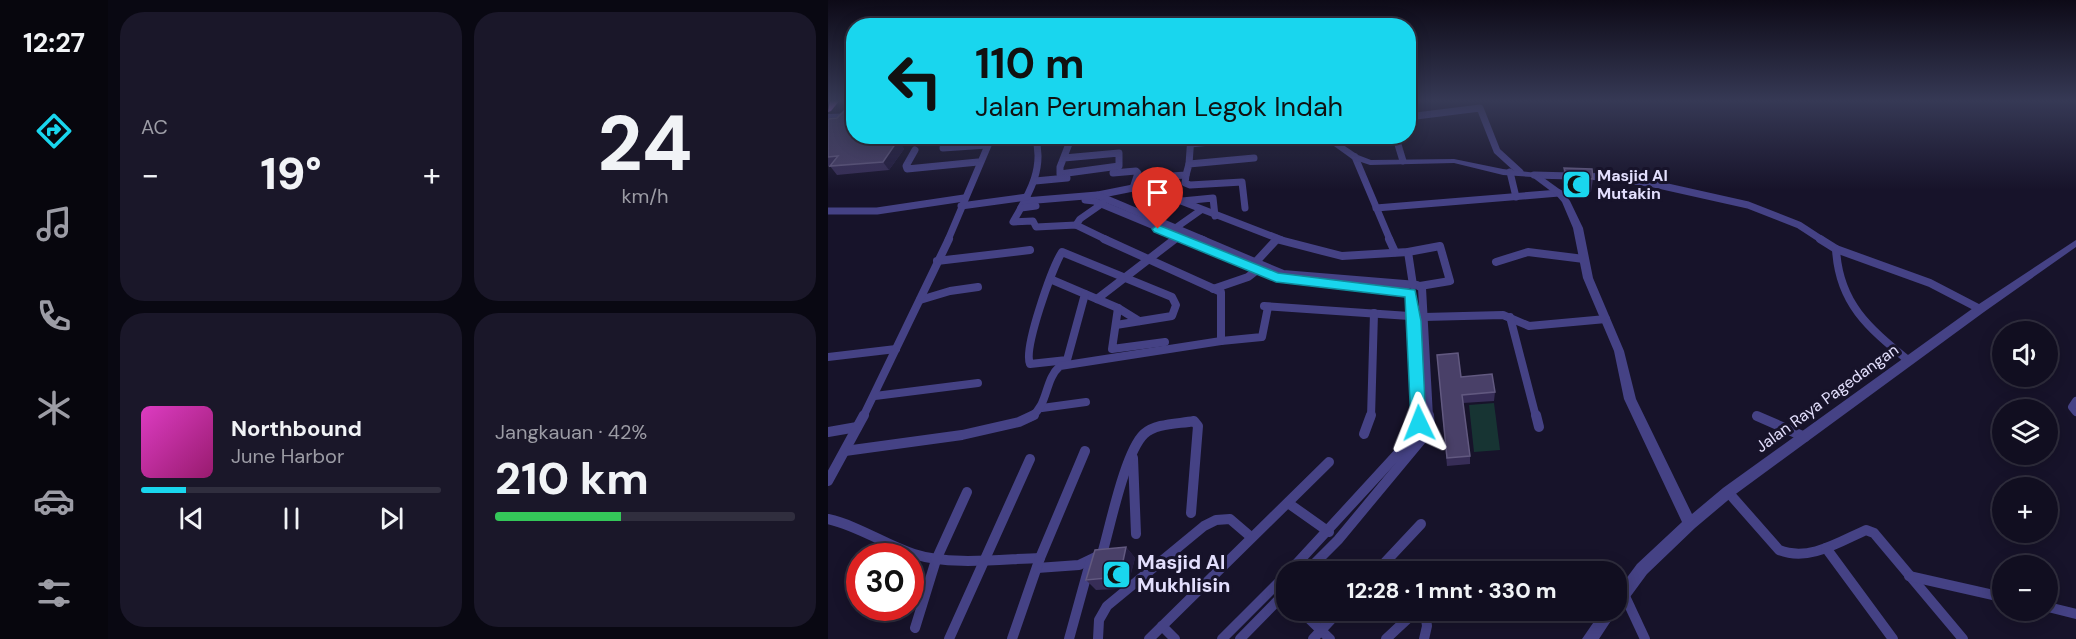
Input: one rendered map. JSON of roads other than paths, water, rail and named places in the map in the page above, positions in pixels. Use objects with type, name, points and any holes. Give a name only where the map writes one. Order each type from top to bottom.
[{"type":"street","points":[[1489,130],[1497,151],[1515,172],[1516,197]]},
{"type":"street","points":[[943,148],[970,144]]},
{"type":"street","points":[[828,481],[875,396],[920,300],[978,162],[988,144]]},
{"type":"street","points":[[1037,144],[1039,149],[1035,182],[1013,222],[1033,221],[1036,227],[1077,225],[1222,294],[1221,341]]},
{"type":"street","points":[[1064,158],[1116,152],[1120,154],[1119,166],[1116,169],[1062,175],[1059,173],[1064,158],[1069,144]]},
{"type":"street","points":[[1190,144],[1185,183],[1190,186],[1242,182],[1245,208]]},
{"type":"street","points":[[1336,144],[1355,157],[1370,163],[1454,161],[1534,175],[1609,177],[1654,184],[1748,205],[1799,225],[1836,249],[1929,283],[1980,309]]},
{"type":"street","points":[[1398,144],[1402,161]]},
{"type":"street","points":[[915,150],[906,166],[907,169],[978,162]]},
{"type":"street","points":[[1355,157],[1395,252]]},
{"type":"street","points":[[1189,165],[1254,158]]},
{"type":"street","points":[[1035,182],[1132,171],[1138,173],[1133,188]]},
{"type":"street","points":[[1142,178],[1186,175]]},
{"type":"street","points":[[1534,175],[1566,201],[1578,228],[1588,278],[1619,351],[1630,399],[1690,524]]},
{"type":"street","points":[[828,211],[877,211],[963,202],[1099,200],[1133,188],[1150,189],[1277,239],[1342,256],[1408,252],[1438,245],[1441,247],[1450,281],[1416,286],[1301,278],[1254,266]]},
{"type":"street","points":[[1376,208],[1559,193]]},
{"type":"street","points":[[1181,201],[1213,198],[1215,216]]},
{"type":"street","points":[[1077,225],[1099,200]]},
{"type":"street","points":[[1099,200],[1254,266],[1276,278],[1409,292],[1412,295],[1419,423],[1416,430],[1329,532],[1300,561]]},
{"type":"street","points":[[1097,299],[1147,260],[1201,210]]},
{"type":"street","points":[[1213,289],[1224,282],[1252,276],[1254,266],[1277,239]]},
{"type":"street","name":"Jalan Raya Pagedangan","points":[[1627,589],[1642,569],[1728,492],[1980,309],[2075,246]]},
{"type":"street","points":[[1836,249],[1836,273],[1854,310],[1866,325],[1909,361]]},
{"type":"street","points":[[937,261],[1030,250]]},
{"type":"street","points":[[1085,294],[1067,360],[1030,364],[1026,360],[1050,279],[1062,252],[1172,297],[1175,303],[1172,316],[1116,325]]},
{"type":"street","points":[[1317,561],[1338,540],[1426,434],[1430,426],[1424,316],[1408,252]]},
{"type":"street","points":[[1496,262],[1528,252],[1584,259]]},
{"type":"street","points":[[1050,279],[1118,308],[1139,321]]},
{"type":"street","points":[[920,300],[950,291],[978,287]]},
{"type":"street","points":[[845,451],[968,434],[1033,416],[1042,408],[1055,370],[1060,366],[1221,341],[1262,337],[1265,306],[1414,316],[1470,314],[1510,317],[1528,326],[1606,319]]},
{"type":"street","points":[[1118,308],[1112,349],[1166,342]]},
{"type":"street","points":[[1364,434],[1371,419],[1374,313]]},
{"type":"street","points":[[1510,317],[1539,427]]},
{"type":"street","points":[[828,357],[896,349]]},
{"type":"street","points":[[875,396],[978,383]]},
{"type":"street","points":[[2076,401],[2072,407],[2076,412]]},
{"type":"street","points":[[1042,408],[1086,402]]},
{"type":"street","points":[[1757,416],[1805,437]]},
{"type":"street","points":[[828,519],[849,524],[913,554],[936,560],[983,560],[1079,567],[1090,563],[1102,554],[1132,455],[1140,438],[1152,430],[1194,421],[1197,423],[1191,513]]},
{"type":"street","points":[[828,432],[857,427]]},
{"type":"street","points":[[1012,639],[1038,563],[1085,450]]},
{"type":"street","points":[[1132,455],[1136,534]]},
{"type":"street","points":[[949,639],[1030,459]]},
{"type":"street","points":[[1149,639],[1329,462]]},
{"type":"street","points":[[915,628],[936,560],[967,492]]},
{"type":"street","points":[[1728,492],[1786,555],[1797,556],[1826,548],[1866,530],[1874,533],[1963,639]]},
{"type":"street","points":[[1288,503],[1329,532]]},
{"type":"street","points":[[1098,639],[1099,620],[1107,606],[1204,526],[1216,520],[1230,519],[1251,537]]},
{"type":"street","points":[[1386,561],[1420,524]]},
{"type":"street","points":[[1826,548],[1893,639]]},
{"type":"street","points":[[1069,639],[1090,563]]},
{"type":"street","points":[[1908,575],[1992,595]]},
{"type":"street","points":[[1222,639],[1276,597]]},
{"type":"street","points":[[1240,639],[1276,600]]},
{"type":"street","points":[[1627,609],[1645,639]]},
{"type":"street","points":[[2058,610],[2076,614]]},
{"type":"street","points":[[1309,621],[1321,636],[1332,621]]},
{"type":"street","points":[[1386,639],[1407,621]]},
{"type":"street","points":[[1424,639],[1426,621]]},
{"type":"street","points":[[1590,639],[1603,621]]},
{"type":"street","points":[[1162,626],[1175,639]]},
{"type":"place","name":"Masjid Al Mutakin","points":[[1576,184]]},
{"type":"place","name":"Masjid Al Mukhlisin","points":[[1116,574]]}]
